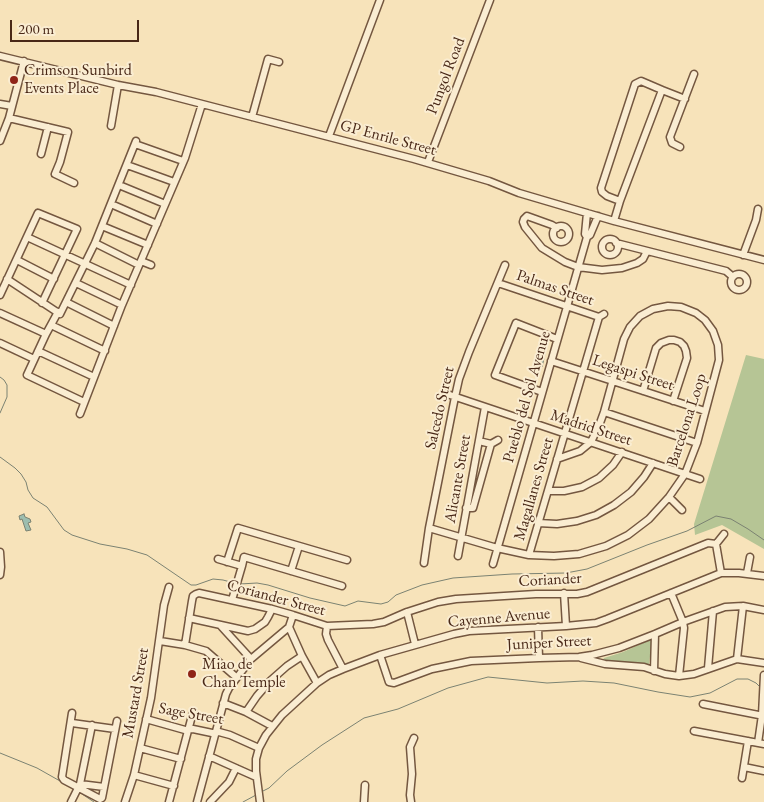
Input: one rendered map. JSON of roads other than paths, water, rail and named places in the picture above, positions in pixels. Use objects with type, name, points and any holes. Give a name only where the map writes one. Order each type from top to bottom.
[{"type":"street","points":[[329,136],[380,0]]},
{"type":"street","name":"Pungol Road","points":[[428,162],[490,0]]},
{"type":"street","name":"GP Enrile Street","points":[[0,56],[118,85],[156,92],[428,162],[519,193],[614,221],[764,260]]},
{"type":"street","points":[[252,117],[268,59],[279,62]]},
{"type":"street","points":[[0,141],[9,118],[24,62]]},
{"type":"street","points":[[680,147],[672,143],[670,137],[694,74]]},
{"type":"street","points":[[620,200],[606,196],[601,188],[636,84],[640,81],[684,99]]},
{"type":"street","points":[[111,126],[118,85]]},
{"type":"street","points":[[614,221],[620,200],[662,90]]},
{"type":"street","points":[[0,104],[12,106]]},
{"type":"street","points":[[80,414],[122,305],[183,161],[202,104]]},
{"type":"street","points":[[9,118],[68,132],[55,174],[74,183]]},
{"type":"street","points":[[41,154],[48,127]]},
{"type":"street","points":[[7,279],[60,314],[95,243],[135,142],[183,161]]},
{"type":"street","points":[[126,165],[174,182]]},
{"type":"street","points":[[119,185],[165,204]]},
{"type":"street","points":[[111,204],[157,224]]},
{"type":"street","points":[[742,254],[756,220],[758,209]]},
{"type":"street","points":[[0,294],[38,213],[78,229],[42,303]]},
{"type":"street","name":"Pueblo del Sol Avenue","points":[[587,213],[584,234],[587,237]]},
{"type":"street","points":[[558,228],[527,216],[523,222],[542,248],[565,262],[578,267],[602,270],[622,268],[642,259],[646,251]]},
{"type":"street","name":"Pueblo del Sol Avenue","points":[[493,564],[587,237],[590,235],[598,216]]},
{"type":"street","points":[[102,226],[148,245]]},
{"type":"street","points":[[27,237],[131,285]]},
{"type":"street","points":[[95,243],[140,263],[151,265]]},
{"type":"street","points":[[616,243],[726,271],[733,277]]},
{"type":"street","points":[[17,260],[54,279]]},
{"type":"street","name":"Salcedo Street","points":[[424,564],[429,528],[459,379],[505,265]]},
{"type":"street","points":[[76,282],[122,305]]},
{"type":"street","name":"Palmas Street","points":[[498,283],[601,315]]},
{"type":"street","points":[[66,302],[114,326]]},
{"type":"street","name":"Barcelona Loop","points":[[429,528],[497,548],[529,555],[554,556],[579,554],[606,546],[628,535],[649,519],[669,497],[685,474],[697,443],[719,360],[718,345],[713,331],[705,320],[696,313],[681,307],[668,306],[653,309],[640,316],[630,327],[624,339],[604,412],[591,442]]},
{"type":"street","points":[[58,312],[27,375],[84,402]]},
{"type":"street","points":[[0,313],[46,334]]},
{"type":"street","name":"Magallanes Street","points":[[529,555],[582,371],[601,315]]},
{"type":"street","points":[[542,392],[492,376],[514,320],[557,339]]},
{"type":"street","points":[[51,325],[104,351]]},
{"type":"street","points":[[643,391],[656,348],[668,340],[680,342],[684,346],[687,358],[673,401]]},
{"type":"street","points":[[0,343],[34,359]]},
{"type":"street","points":[[38,351],[94,377]]},
{"type":"street","name":"Legaspi Street","points":[[551,361],[705,411]]},
{"type":"street","name":"Madrid Street","points":[[444,393],[700,479]]},
{"type":"street","name":"Alicante Street","points":[[458,556],[485,407]]},
{"type":"street","points":[[604,412],[697,443]]},
{"type":"street","points":[[479,440],[491,444]]},
{"type":"street","points":[[466,508],[473,508],[491,444],[498,440]]},
{"type":"street","points":[[557,459],[580,451],[591,442]]},
{"type":"street","points":[[548,491],[564,491],[582,487],[599,478],[613,465],[622,452]]},
{"type":"street","points":[[538,523],[577,522],[596,515],[614,505],[630,492],[653,463]]},
{"type":"street","points":[[669,497],[682,510]]},
{"type":"street","points":[[227,562],[238,528],[347,560]]},
{"type":"street","points":[[721,573],[716,544],[724,534]]},
{"type":"street","name":"Coriander","points":[[407,612],[438,602],[456,599],[564,593],[577,594],[592,591],[708,543],[716,544]]},
{"type":"street","points":[[291,571],[299,546]]},
{"type":"street","points":[[0,552],[2,567],[0,575]]},
{"type":"street","points":[[232,600],[244,557],[342,586]]},
{"type":"street","points":[[747,573],[750,557]]},
{"type":"street","points":[[218,559],[242,566]]},
{"type":"street","name":"Cayenne Avenue","points":[[260,802],[256,759],[266,735],[287,710],[317,683],[329,675],[380,655],[454,634],[470,631],[596,623],[721,573],[747,573],[764,576]]},
{"type":"street","name":"Mustard Street","points":[[126,802],[151,698],[164,605],[169,587]]},
{"type":"street","name":"Coriander Street","points":[[189,618],[192,601],[194,596],[199,593],[272,609],[326,626],[384,622],[407,612]]},
{"type":"street","points":[[564,593],[566,626]]},
{"type":"street","points":[[671,593],[684,628],[679,676]]},
{"type":"street","name":"Juniper Street","points":[[380,655],[387,679],[391,684],[432,670],[471,661],[579,657],[605,652],[730,606],[743,606],[764,610]]},
{"type":"street","points":[[737,659],[743,606]]},
{"type":"street","points":[[185,645],[189,618],[251,630],[261,625],[272,609]]},
{"type":"street","points":[[708,668],[713,611]]},
{"type":"street","points":[[407,612],[415,644]]},
{"type":"street","points":[[197,802],[226,694],[250,659],[289,627],[294,615]]},
{"type":"street","points":[[219,624],[250,659]]},
{"type":"street","points":[[326,626],[328,640],[343,669]]},
{"type":"street","points":[[289,627],[317,683]]},
{"type":"street","points":[[538,627],[539,658]]},
{"type":"street","points":[[654,671],[655,634]]},
{"type":"street","points":[[160,640],[206,651],[236,677]]},
{"type":"street","points":[[246,712],[270,681],[302,656]]},
{"type":"street","points":[[579,657],[599,663],[644,667],[665,674],[679,676],[694,674],[737,659],[764,663]]},
{"type":"street","points":[[694,731],[761,744],[764,675]]},
{"type":"street","points":[[223,704],[246,712],[272,726]]},
{"type":"street","points":[[703,704],[763,715]]},
{"type":"street","points":[[169,802],[193,712]]},
{"type":"street","points":[[72,713],[72,723],[62,774],[64,780],[100,799],[102,798],[117,720]]},
{"type":"street","name":"Sage Street","points":[[146,719],[185,730],[219,732],[259,748]]},
{"type":"street","points":[[72,723],[115,729]]},
{"type":"street","points":[[71,802],[77,788],[92,725]]},
{"type":"street","points":[[411,802],[412,774],[410,747],[414,738]]},
{"type":"street","points":[[742,778],[748,741]]},
{"type":"street","points":[[140,748],[181,759]]},
{"type":"street","points":[[208,756],[236,768],[257,781]]},
{"type":"street","points":[[744,767],[764,771]]},
{"type":"street","points":[[210,802],[229,782],[236,768]]},
{"type":"street","points":[[134,775],[174,786]]},
{"type":"street","points":[[364,802],[366,785]]},
{"type":"street","points":[[77,788],[104,787]]},
{"type":"waterway","points":[[0,377],[7,385],[7,397],[0,413]]},
{"type":"waterway","points":[[0,457],[21,474],[33,498],[47,507],[64,530],[72,535],[147,555],[191,585],[213,579],[234,583]]},
{"type":"waterway","points":[[240,584],[257,583],[268,585],[345,606],[358,601],[381,604],[388,602],[396,595],[422,585],[453,578],[566,573],[587,569],[687,531],[716,516],[731,519],[764,540]]},
{"type":"waterway","points":[[261,792],[269,788],[287,771],[322,745],[364,718],[398,709],[448,688],[488,677],[547,683],[583,681],[614,683],[690,697],[710,693],[737,679],[748,679],[760,687]]},
{"type":"waterway","points":[[0,753],[37,768],[60,781]]},
{"type":"waterway","points":[[79,792],[94,802]]},
{"type":"waterway","points":[[243,802],[256,795]]},
{"type":"place","name":"Crimson Sunbird Events Place","points":[[14,80]]},
{"type":"place","name":"Miao de Chan Temple","points":[[192,674]]}]
